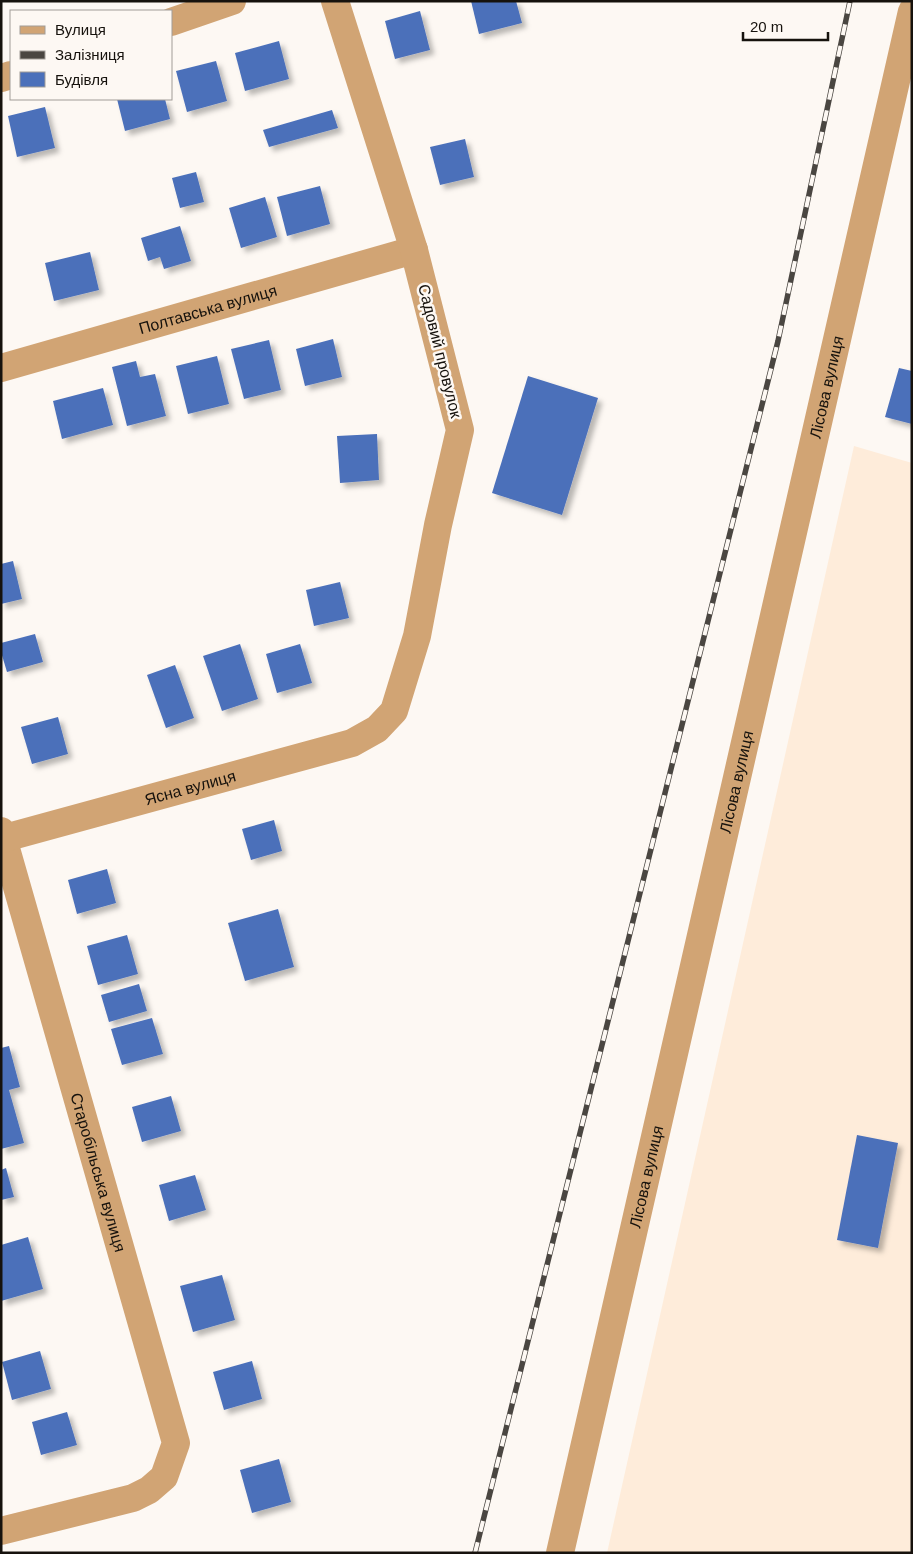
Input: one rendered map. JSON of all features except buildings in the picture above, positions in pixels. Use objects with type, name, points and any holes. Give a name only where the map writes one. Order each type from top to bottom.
[{"type":"street","points":[[172,22],[232,1]]},
{"type":"street","name":"Садовий провулок","points":[[335,1],[414,250],[460,430],[438,525],[417,636],[394,711],[377,729]]},
{"type":"street","name":"Лісова вулиця","points":[[560,1553],[912,11]]},
{"type":"street","name":"Полтавська вулиця","points":[[1,368],[414,250]]},
{"type":"street","name":"Ясна вулиця","points":[[2,836],[352,743],[377,729]]},
{"type":"street","name":"Старобільська вулиця","points":[[1,1531],[133,1498],[148,1490],[164,1477],[176,1443],[2,836]]},
{"type":"shaded area","points":[[854,446],[912,463],[912,1553],[607,1553]]},
{"type":"railway","points":[[475,1553],[778,341],[850,1]]}]
